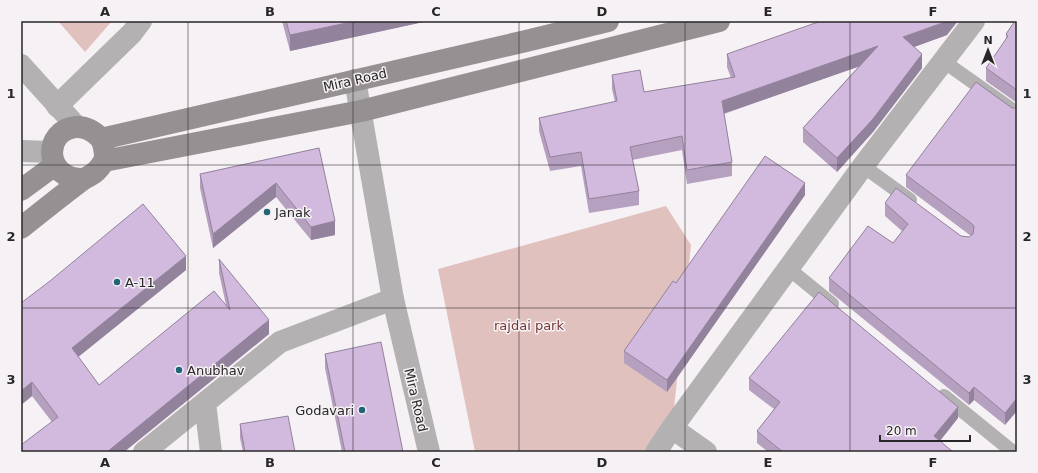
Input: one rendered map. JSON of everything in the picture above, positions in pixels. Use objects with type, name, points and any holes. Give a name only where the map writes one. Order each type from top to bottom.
[{"type":"main road","name":"Mira Road","points":[[101,138],[608,21]]},
{"type":"main road","points":[[104,161],[361,111],[719,21]]},
{"type":"main road","points":[[21,228],[83,179],[95,173],[104,161],[104,150],[101,138],[89,129],[77,126],[64,130],[55,140],[53,159],[62,174],[73,179],[83,179]]},
{"type":"main road","points":[[21,190],[53,159]]},
{"type":"street","points":[[57,106],[132,34],[141,21]]},
{"type":"street","points":[[656,452],[864,166],[974,21]]},
{"type":"street","points":[[21,65],[57,106],[77,126]]},
{"type":"street","name":"Mira Road","points":[[355,80],[393,299],[429,452]]},
{"type":"street","points":[[21,151],[53,159]]},
{"type":"street","points":[[144,452],[280,342],[393,299]]},
{"type":"street","points":[[204,403],[211,452]]},
{"type":"street","points":[[672,428],[706,452]]},
{"type":"lane","points":[[943,62],[1017,113]]},
{"type":"lane","points":[[864,166],[922,209]]},
{"type":"lane","points":[[789,269],[841,311]]},
{"type":"lane","points":[[932,386],[1013,452]]},
{"type":"green space","points":[[58,21],[112,21],[85,52]]},
{"type":"green space","name":"rajdai park","points":[[666,206],[691,245],[672,428],[642,452],[475,452],[438,269]]},
{"type":"building","points":[[286,21],[356,21],[290,35]]},
{"type":"building","points":[[821,21],[948,21],[903,37],[922,54],[873,119],[837,158],[803,128],[878,46],[722,101],[732,162],[687,170],[682,136],[630,147],[639,191],[589,199],[581,152],[550,157],[539,118],[617,101],[612,75],[640,70],[644,92],[735,77],[727,54]]},
{"type":"building","points":[[1015,21],[1017,21],[1017,90],[986,68],[1008,36],[1006,34]]},
{"type":"building","points":[[976,82],[1012,108],[1017,108],[1017,398],[1005,413],[974,387],[969,393],[829,278],[868,226],[893,243],[908,224],[885,203],[896,188],[961,236],[969,237],[973,234],[974,226],[971,223],[906,175]]},
{"type":"building","points":[[319,148],[335,221],[311,227],[276,183],[213,234],[200,174]]},
{"type":"building","points":[[765,156],[805,183],[667,380],[624,351],[673,281],[676,283]]},
{"type":"building","points":[[143,204],[186,256],[72,348],[99,385],[214,291],[230,310],[219,259],[269,320],[107,452],[21,452],[21,445],[58,417],[32,382],[21,391],[21,303]]},
{"type":"building","points":[[819,292],[958,407],[934,436],[953,452],[783,452],[757,431],[780,402],[749,378]]},
{"type":"building","name":"Godavari","points":[[381,342],[403,452],[345,452],[325,354]]},
{"type":"building","points":[[288,416],[295,452],[245,452],[240,424]]},
{"type":"place","name":"Janak","points":[[267,212]]},
{"type":"place","name":"A-11","points":[[117,282]]},
{"type":"place","name":"Anubhav","points":[[179,370]]},
{"type":"place","name":"Godavari","points":[[362,410]]}]
